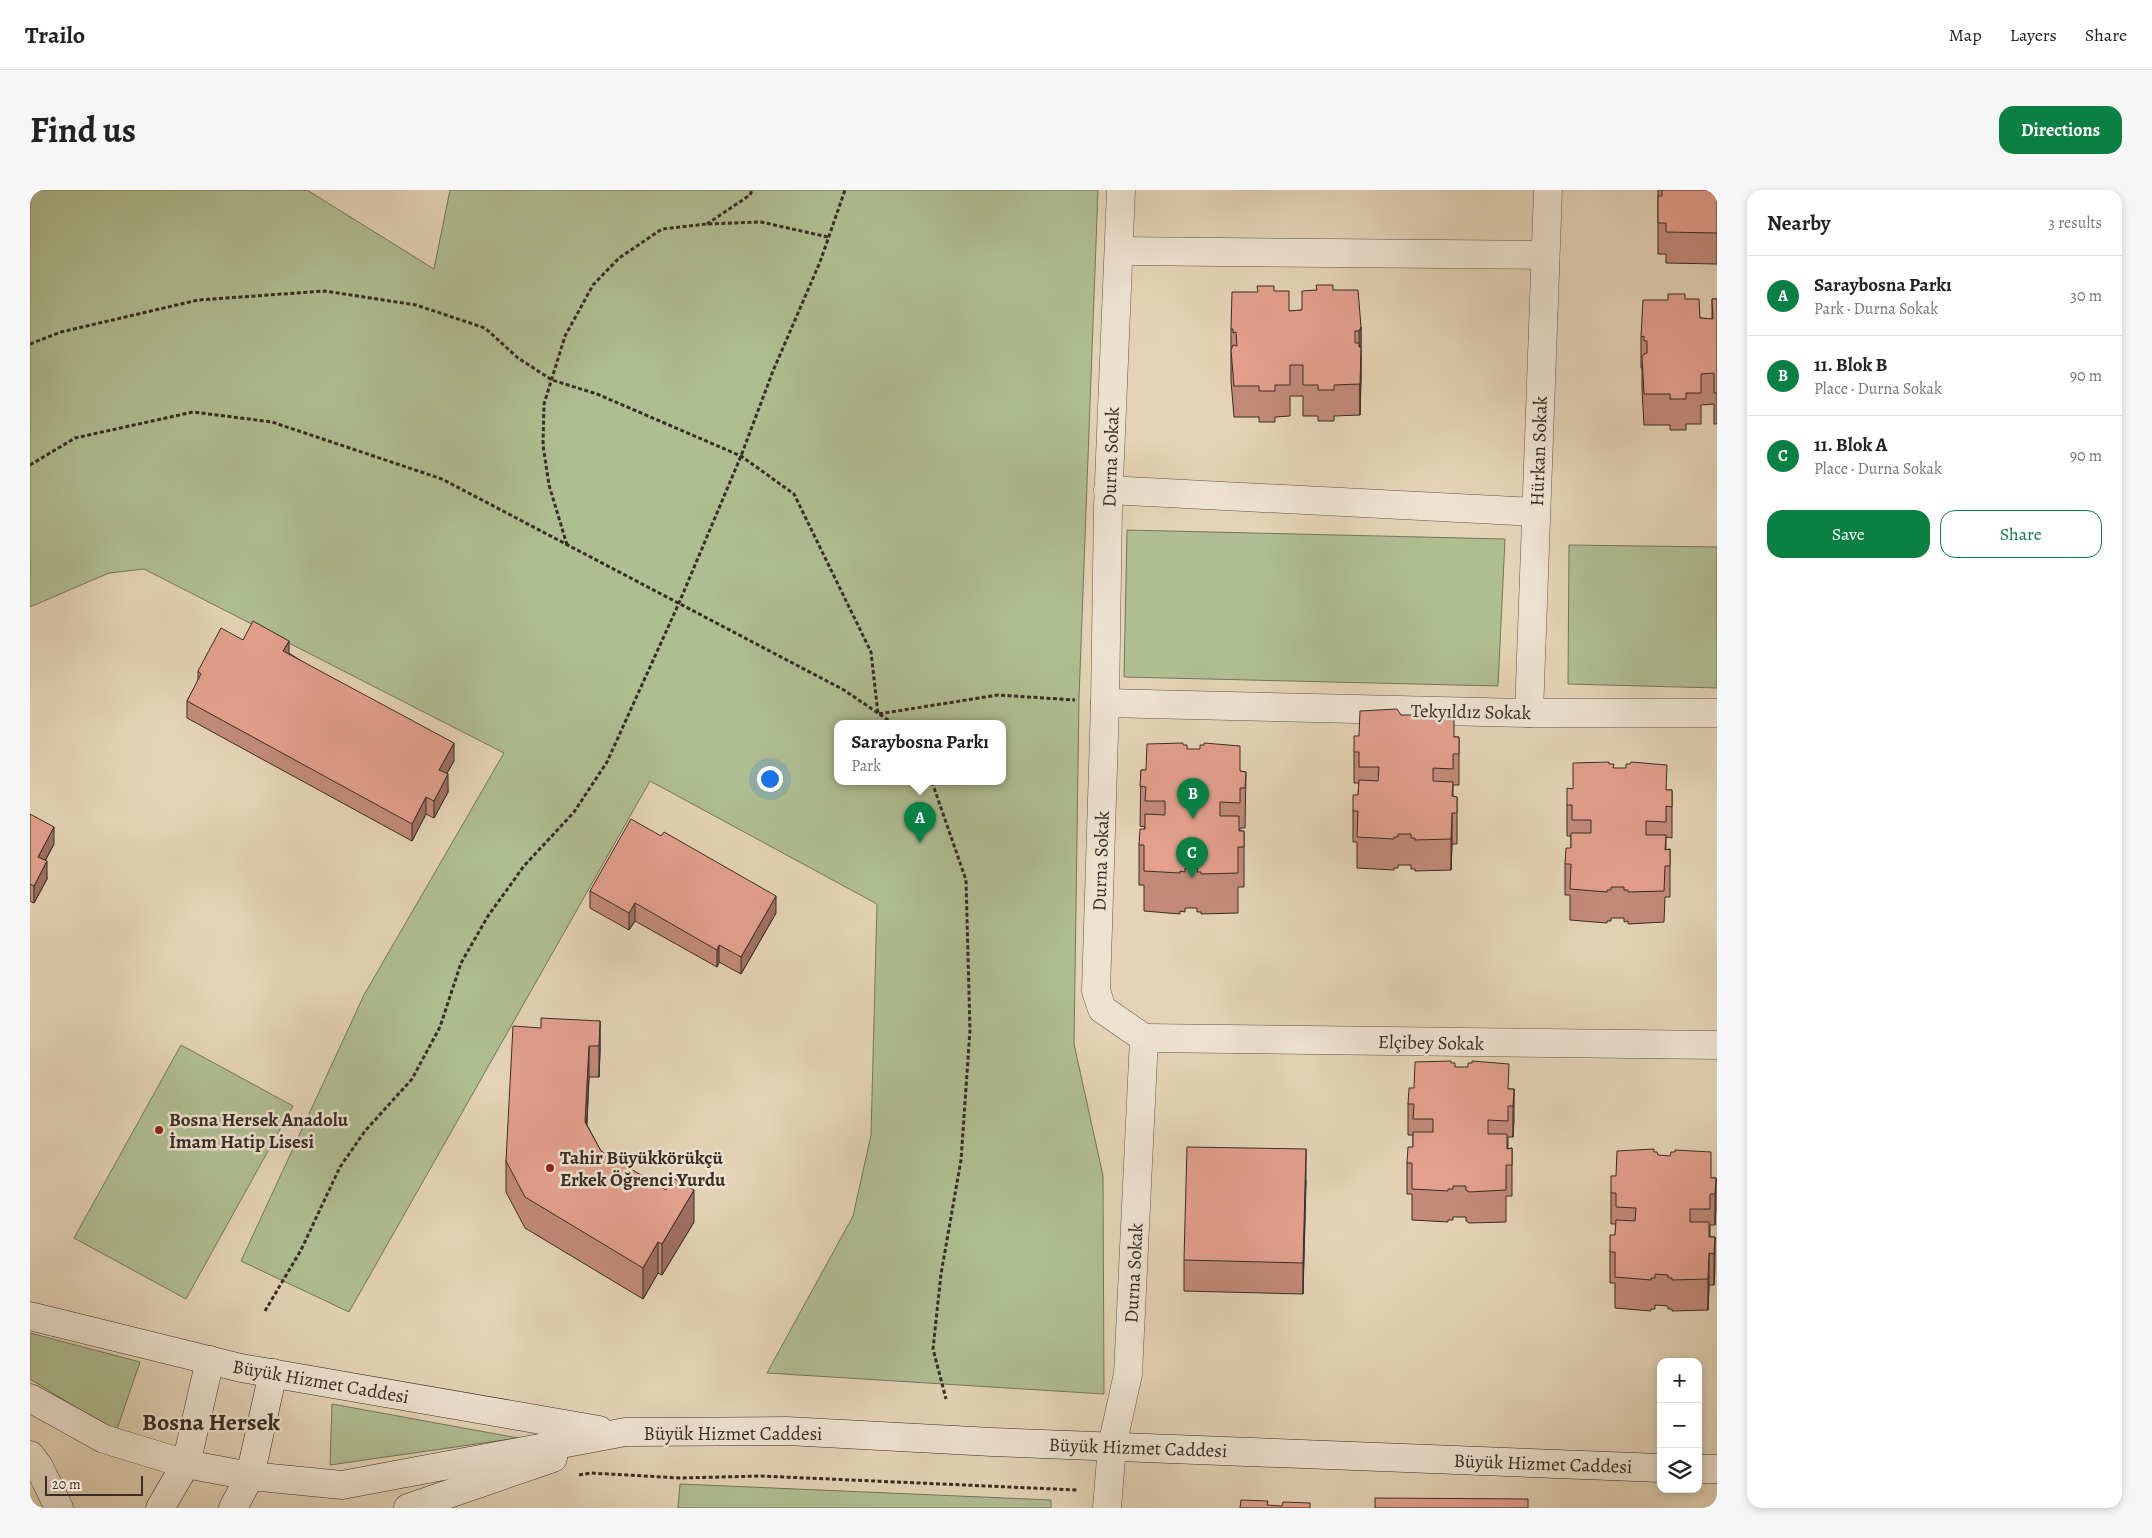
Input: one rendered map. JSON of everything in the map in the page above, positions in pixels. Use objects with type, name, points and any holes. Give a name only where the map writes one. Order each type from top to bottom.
[{"type":"street","name":"Durna Sokak","points":[[1108,1499],[1112,1446],[1128,1374],[1144,1038],[1102,1009],[1096,992],[1106,703],[1108,490],[1121,190]]},
{"type":"street","name":"Hürkan Sokak","points":[[1529,713],[1548,190]]},
{"type":"street","points":[[1118,251],[1545,255]]},
{"type":"street","points":[[1108,490],[1536,512]]},
{"type":"street","name":"Tekyıldız Sokak","points":[[1106,703],[1529,713],[1717,713]]},
{"type":"street","name":"Elçibey Sokak","points":[[1144,1038],[1717,1046]]},
{"type":"street","name":"Büyük Hizmet Caddesi","points":[[30,1316],[210,1360],[273,1373],[620,1432],[787,1432],[1657,1468]]},
{"type":"street","points":[[160,1508],[186,1464],[210,1360]]},
{"type":"street","points":[[233,1508],[250,1476],[273,1373]]},
{"type":"street","points":[[30,1398],[104,1439],[186,1464]]},
{"type":"street","points":[[408,1508],[620,1432]]},
{"type":"street","name":"Büyük Hizmet Caddesi","points":[[186,1464],[250,1476],[342,1485],[620,1432]]},
{"type":"street","points":[[30,1455],[39,1467],[59,1508]]},
{"type":"street","points":[[1702,1469],[1717,1469]]},
{"type":"path","points":[[707,224],[750,195],[752,190]]},
{"type":"path","points":[[265,1312],[301,1250],[340,1167],[365,1130],[412,1079],[440,1027],[461,964],[488,916],[524,866],[574,812],[607,762],[679,603],[741,456],[828,237],[844,190]]},
{"type":"path","points":[[567,545],[549,485],[543,445],[544,404],[565,336],[593,285],[619,258],[662,230],[707,224],[761,222],[828,237]]},
{"type":"path","points":[[30,344],[61,332],[198,300],[325,291],[416,304],[485,328],[518,358],[552,380],[597,394],[741,456],[794,494],[871,652],[878,714]]},
{"type":"path","points":[[30,465],[75,438],[193,412],[272,422],[442,479],[844,690],[888,720]]},
{"type":"path","points":[[878,714],[998,695],[1106,703]]},
{"type":"path","points":[[933,785],[966,880],[970,1030],[961,1160],[941,1274],[933,1349],[946,1399]]},
{"type":"path","points":[[574,1476],[591,1473],[680,1478],[761,1476],[1108,1499]]},
{"type":"green space","points":[[30,190],[307,190],[434,269],[450,190],[1098,190],[1079,698],[1074,1044],[1103,1176],[1104,1394],[767,1373],[853,1216],[871,1135],[877,904],[650,781],[349,1312],[241,1261],[364,995],[504,753],[144,569],[109,573],[30,607]]},
{"type":"green space","points":[[1127,530],[1505,539],[1498,686],[1124,677]]},
{"type":"green space","points":[[1569,545],[1717,547],[1717,688],[1568,684]]},
{"type":"green space","points":[[181,1045],[293,1106],[186,1299],[74,1238]]},
{"type":"green space","points":[[30,1333],[140,1362],[116,1432],[30,1379]]},
{"type":"green space","points":[[332,1404],[518,1438],[330,1465]]},
{"type":"green space","points":[[680,1484],[1051,1500],[1051,1508],[678,1508]]},
{"type":"building","points":[[1662,190],[1717,190],[1717,233],[1666,232],[1666,223],[1658,223],[1658,196],[1662,196]]},
{"type":"building","points":[[1316,285],[1333,285],[1333,290],[1358,290],[1361,327],[1359,331],[1355,331],[1355,343],[1359,343],[1359,347],[1361,347],[1360,384],[1334,385],[1334,390],[1318,390],[1318,385],[1303,385],[1303,365],[1290,365],[1290,385],[1275,385],[1275,391],[1259,391],[1259,386],[1234,386],[1231,350],[1233,345],[1237,346],[1236,332],[1233,333],[1233,329],[1231,329],[1232,292],[1258,292],[1257,286],[1274,286],[1274,291],[1289,291],[1289,311],[1302,310],[1302,291],[1317,290]]},
{"type":"building","points":[[1668,294],[1685,294],[1685,299],[1699,299],[1700,318],[1713,319],[1712,299],[1717,299],[1717,393],[1714,393],[1714,373],[1701,374],[1701,393],[1686,393],[1686,399],[1670,399],[1670,394],[1644,394],[1642,357],[1647,353],[1647,341],[1644,341],[1644,336],[1641,337],[1643,300],[1668,300]]},
{"type":"building","points":[[253,621],[289,641],[283,651],[454,743],[439,770],[448,774],[434,801],[426,797],[412,824],[187,701],[201,674],[198,671],[221,628],[243,640]]},
{"type":"building","points":[[1397,709],[1401,715],[1413,715],[1414,711],[1418,711],[1418,709],[1454,712],[1454,737],[1459,737],[1459,754],[1453,754],[1453,769],[1433,768],[1433,781],[1453,782],[1452,796],[1457,797],[1457,813],[1452,813],[1451,839],[1415,840],[1415,838],[1411,838],[1411,834],[1398,834],[1398,837],[1394,837],[1394,839],[1357,837],[1358,811],[1353,811],[1353,795],[1358,795],[1359,780],[1378,781],[1379,767],[1359,767],[1359,752],[1354,752],[1354,736],[1359,736],[1360,711]]},
{"type":"building","points":[[1183,743],[1183,745],[1187,745],[1187,749],[1200,749],[1200,745],[1204,745],[1204,743],[1240,746],[1240,771],[1246,772],[1245,788],[1240,788],[1240,803],[1220,802],[1220,816],[1239,816],[1239,831],[1244,831],[1244,847],[1238,847],[1238,873],[1201,874],[1201,872],[1197,872],[1198,868],[1185,868],[1185,872],[1180,871],[1180,873],[1144,871],[1144,845],[1139,845],[1140,829],[1145,829],[1145,814],[1165,815],[1165,801],[1145,801],[1146,787],[1140,786],[1141,770],[1146,770],[1147,744]]},
{"type":"building","points":[[1609,762],[1609,764],[1614,764],[1613,768],[1626,768],[1626,764],[1631,762],[1667,765],[1666,790],[1672,790],[1672,807],[1666,806],[1666,822],[1646,821],[1646,835],[1666,835],[1665,850],[1670,849],[1670,866],[1665,866],[1664,891],[1628,892],[1628,890],[1624,890],[1624,887],[1611,887],[1611,890],[1607,890],[1607,892],[1570,889],[1571,864],[1565,864],[1566,848],[1571,848],[1571,833],[1591,833],[1591,820],[1572,820],[1572,805],[1567,805],[1567,788],[1573,789],[1573,763]]},
{"type":"building","points":[[30,814],[54,827],[38,857],[47,861],[34,886],[30,884]]},
{"type":"building","points":[[631,819],[661,836],[664,832],[776,896],[741,957],[719,945],[717,950],[635,903],[629,913],[590,891]]},
{"type":"building","name":"Tahir Büyükkörükçü Erkek Öğrenci Yurdu","points":[[541,1018],[600,1021],[599,1046],[589,1046],[585,1122],[601,1151],[666,1190],[673,1178],[694,1190],[662,1244],[658,1242],[643,1268],[525,1197],[506,1161],[513,1026],[541,1028]]},
{"type":"building","points":[[1451,1061],[1451,1063],[1455,1063],[1455,1067],[1468,1067],[1468,1063],[1472,1063],[1472,1061],[1509,1064],[1508,1089],[1514,1089],[1513,1106],[1508,1106],[1508,1121],[1488,1120],[1488,1134],[1507,1134],[1507,1149],[1512,1148],[1512,1165],[1506,1165],[1506,1190],[1469,1192],[1466,1190],[1466,1186],[1453,1186],[1453,1189],[1448,1189],[1448,1191],[1412,1189],[1412,1163],[1407,1163],[1408,1147],[1413,1147],[1413,1132],[1433,1132],[1433,1119],[1413,1119],[1414,1104],[1408,1104],[1409,1088],[1414,1088],[1415,1062]]},
{"type":"building","points":[[1187,1147],[1306,1149],[1303,1263],[1184,1260]]},
{"type":"building","points":[[1654,1149],[1654,1152],[1657,1152],[1658,1155],[1670,1156],[1671,1152],[1675,1152],[1675,1150],[1711,1152],[1711,1178],[1716,1178],[1715,1194],[1710,1194],[1710,1209],[1690,1209],[1690,1222],[1709,1222],[1709,1237],[1715,1237],[1714,1254],[1709,1253],[1708,1279],[1672,1280],[1672,1278],[1668,1278],[1668,1275],[1655,1274],[1655,1278],[1651,1278],[1651,1280],[1615,1277],[1615,1252],[1610,1252],[1610,1235],[1615,1235],[1616,1220],[1635,1221],[1636,1208],[1616,1207],[1616,1193],[1611,1193],[1611,1176],[1616,1176],[1617,1151]]},
{"type":"building","points":[[1375,1498],[1528,1499],[1528,1508],[1375,1508]]},
{"type":"building","points":[[1241,1500],[1268,1501],[1267,1505],[1282,1506],[1283,1502],[1310,1503],[1310,1508],[1240,1508]]},
{"type":"place","name":"11. Blok B","points":[[1193,819]]},
{"type":"place","name":"Saraybosna Parkı","points":[[920,843]]},
{"type":"place","name":"11. Blok A","points":[[1192,878]]},
{"type":"place","name":"Bosna Hersek Anadolu İmam Hatip Lisesi","points":[[159,1130]]},
{"type":"place","name":"Tahir Büyükkörükçü Erkek Öğrenci Yurdu","points":[[550,1168]]},
{"type":"district","name":"Bosna Hersek","points":[[211,1422]]}]
